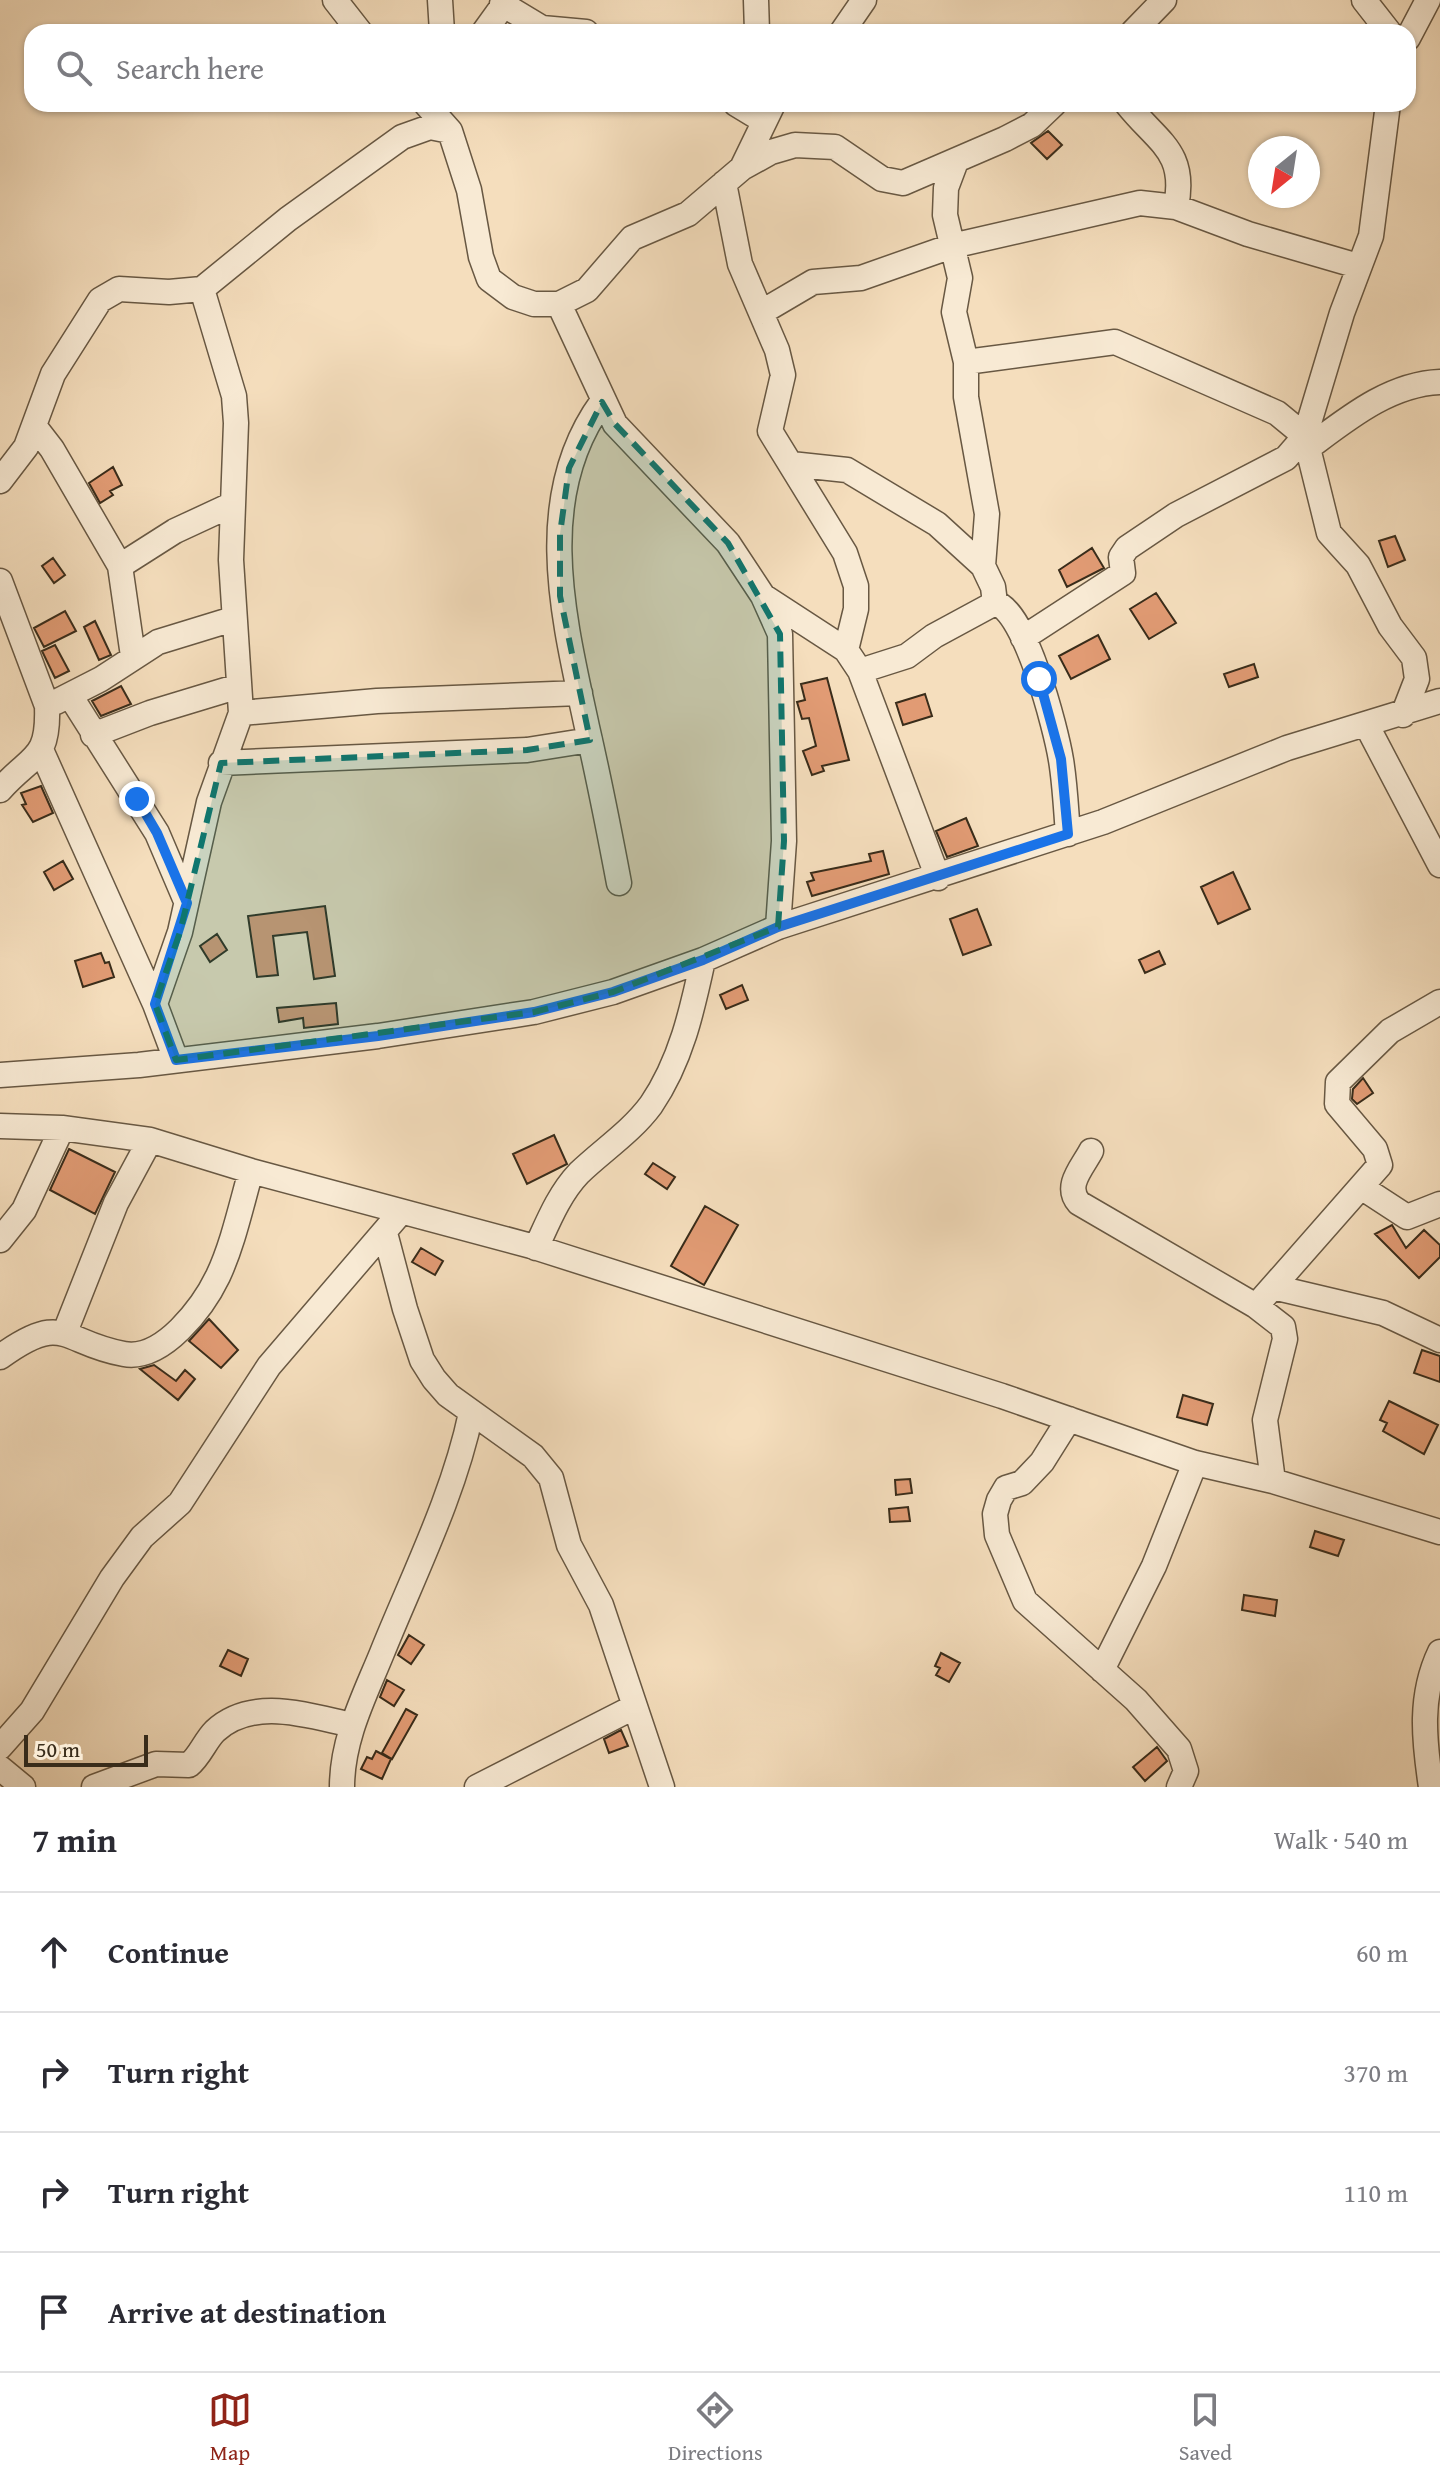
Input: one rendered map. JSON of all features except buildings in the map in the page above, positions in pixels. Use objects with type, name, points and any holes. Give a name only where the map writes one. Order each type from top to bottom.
[{"type":"street","points":[[335,0],[354,24]]},
{"type":"street","points":[[440,0],[442,24]]},
{"type":"street","points":[[756,0],[757,24]]},
{"type":"street","points":[[848,24],[864,0]]},
{"type":"street","points":[[1141,24],[1164,0]]},
{"type":"street","points":[[1364,0],[1383,24]]},
{"type":"street","points":[[1415,24],[1428,0]]},
{"type":"street","points":[[489,24],[504,2],[536,24]]},
{"type":"street","points":[[436,112],[450,131],[469,190],[481,257],[489,279],[494,286],[523,300],[559,304],[587,290],[632,238],[688,214],[733,176],[771,152],[816,143],[835,147],[892,183],[903,183],[955,164],[1032,125],[1046,112]]},
{"type":"street","points":[[766,112],[733,176],[733,242],[762,312],[783,375],[770,431],[827,518],[845,553],[856,586],[856,609],[846,650]]},
{"type":"street","points":[[1134,112],[1174,157],[1181,174],[1176,207]]},
{"type":"street","points":[[1387,112],[1371,236],[1358,266],[1306,442],[1329,533],[1358,565],[1390,626],[1414,658],[1417,679],[1403,715]]},
{"type":"street","points":[[0,481],[16,465],[35,427],[53,374],[100,300],[119,289],[169,292],[202,289],[288,219],[402,137],[430,127],[450,131]]},
{"type":"street","points":[[955,164],[945,202],[960,278],[954,312],[966,362],[966,397],[987,514],[983,566]]},
{"type":"street","points":[[762,312],[813,282],[878,274],[952,246],[1140,203],[1157,202],[1176,207],[1248,234],[1358,266]]},
{"type":"street","points":[[155,1004],[187,903],[201,831],[221,763],[241,713],[233,619],[231,505],[236,423],[234,396],[202,289]]},
{"type":"street","points":[[559,304],[602,402],[615,424],[728,543],[763,596],[780,634],[784,841],[778,927]]},
{"type":"street","points":[[966,362],[1115,342],[1277,413],[1306,442]]},
{"type":"street","points":[[1023,638],[1123,573],[1121,557],[1127,548],[1176,515],[1286,458],[1306,442],[1376,401],[1424,382],[1440,382]]},
{"type":"street","points":[[602,402],[579,438],[562,496],[560,596],[619,883]]},
{"type":"street","points":[[35,427],[69,476],[120,566],[133,656]]},
{"type":"street","points":[[791,464],[847,470],[863,477],[937,524],[983,566],[993,587],[995,603],[1012,615],[1039,679],[1061,759],[1068,834]]},
{"type":"street","points":[[120,566],[175,531],[231,505]]},
{"type":"street","points":[[0,581],[47,706],[48,728],[42,752],[0,790]]},
{"type":"street","points":[[763,596],[846,650],[860,671],[938,878]]},
{"type":"street","points":[[860,671],[907,656],[934,636],[995,603]]},
{"type":"street","points":[[47,706],[71,697],[133,656],[182,632],[233,619]]},
{"type":"street","points":[[93,735],[150,713],[239,686]]},
{"type":"street","points":[[241,713],[377,701],[580,693]]},
{"type":"street","points":[[71,697],[157,833],[187,903]]},
{"type":"street","points":[[0,1075],[176,1060],[378,1036],[534,1012],[613,992],[703,960],[778,927],[1068,834],[1287,748],[1403,715],[1440,701]]},
{"type":"street","points":[[1366,724],[1440,865]]},
{"type":"street","points":[[221,763],[527,750],[590,740]]},
{"type":"street","points":[[42,752],[155,1004],[176,1060]]},
{"type":"street","points":[[536,1248],[556,1206],[579,1174],[622,1137],[649,1107],[673,1069],[703,960]]},
{"type":"street","points":[[1256,1306],[1378,1169],[1380,1155],[1337,1104],[1338,1082],[1390,1031],[1440,1002]]},
{"type":"street","points":[[0,1126],[62,1128],[150,1140],[251,1171],[536,1248],[1069,1419],[1195,1463],[1273,1481],[1440,1532]]},
{"type":"street","points":[[0,1240],[24,1210],[62,1128]]},
{"type":"street","points":[[65,1332],[116,1203],[150,1140]]},
{"type":"street","points":[[1091,1151],[1073,1183],[1072,1189],[1079,1203],[1279,1322],[1285,1333],[1265,1420],[1273,1481]]},
{"type":"street","points":[[0,1357],[37,1334],[65,1332],[127,1355],[154,1349],[172,1335],[217,1278],[251,1171]]},
{"type":"street","points":[[1361,1187],[1402,1215],[1410,1216],[1440,1204]]},
{"type":"street","points":[[0,1747],[32,1711],[112,1578],[142,1537],[180,1503],[269,1366],[401,1212]]},
{"type":"street","points":[[385,1233],[422,1360],[448,1395],[533,1456],[551,1478],[569,1545],[601,1605],[662,1787]]},
{"type":"street","points":[[1273,1287],[1383,1313],[1440,1340]]},
{"type":"street","points":[[342,1787],[342,1767],[352,1725],[440,1510],[465,1441],[471,1413]]},
{"type":"street","points":[[1069,1419],[1042,1462],[1022,1483],[1006,1488],[995,1514],[997,1535],[1025,1601],[1160,1724],[1179,1749],[1186,1771],[1179,1787]]},
{"type":"street","points":[[1102,1670],[1154,1566],[1195,1463]]},
{"type":"street","points":[[1431,1787],[1424,1739],[1424,1698],[1438,1661]]},
{"type":"street","points":[[477,1787],[634,1707]]},
{"type":"street","points":[[94,1787],[156,1764],[189,1765],[216,1731],[248,1714],[285,1712],[352,1725]]},
{"type":"street","points":[[0,1768],[23,1787]]},
{"type":"highlighted area","points":[[602,402],[615,424],[728,543],[780,634],[784,841],[778,927],[613,992],[534,1012],[176,1060],[155,1004],[180,932],[221,763],[527,750],[590,740],[560,596],[560,534],[569,468]]},
{"type":"route","points":[[137,799],[157,833],[187,903],[155,1004],[176,1060],[378,1036],[534,1012],[613,992],[703,960],[778,927],[918,885],[1068,834],[1061,759],[1039,679]]}]
